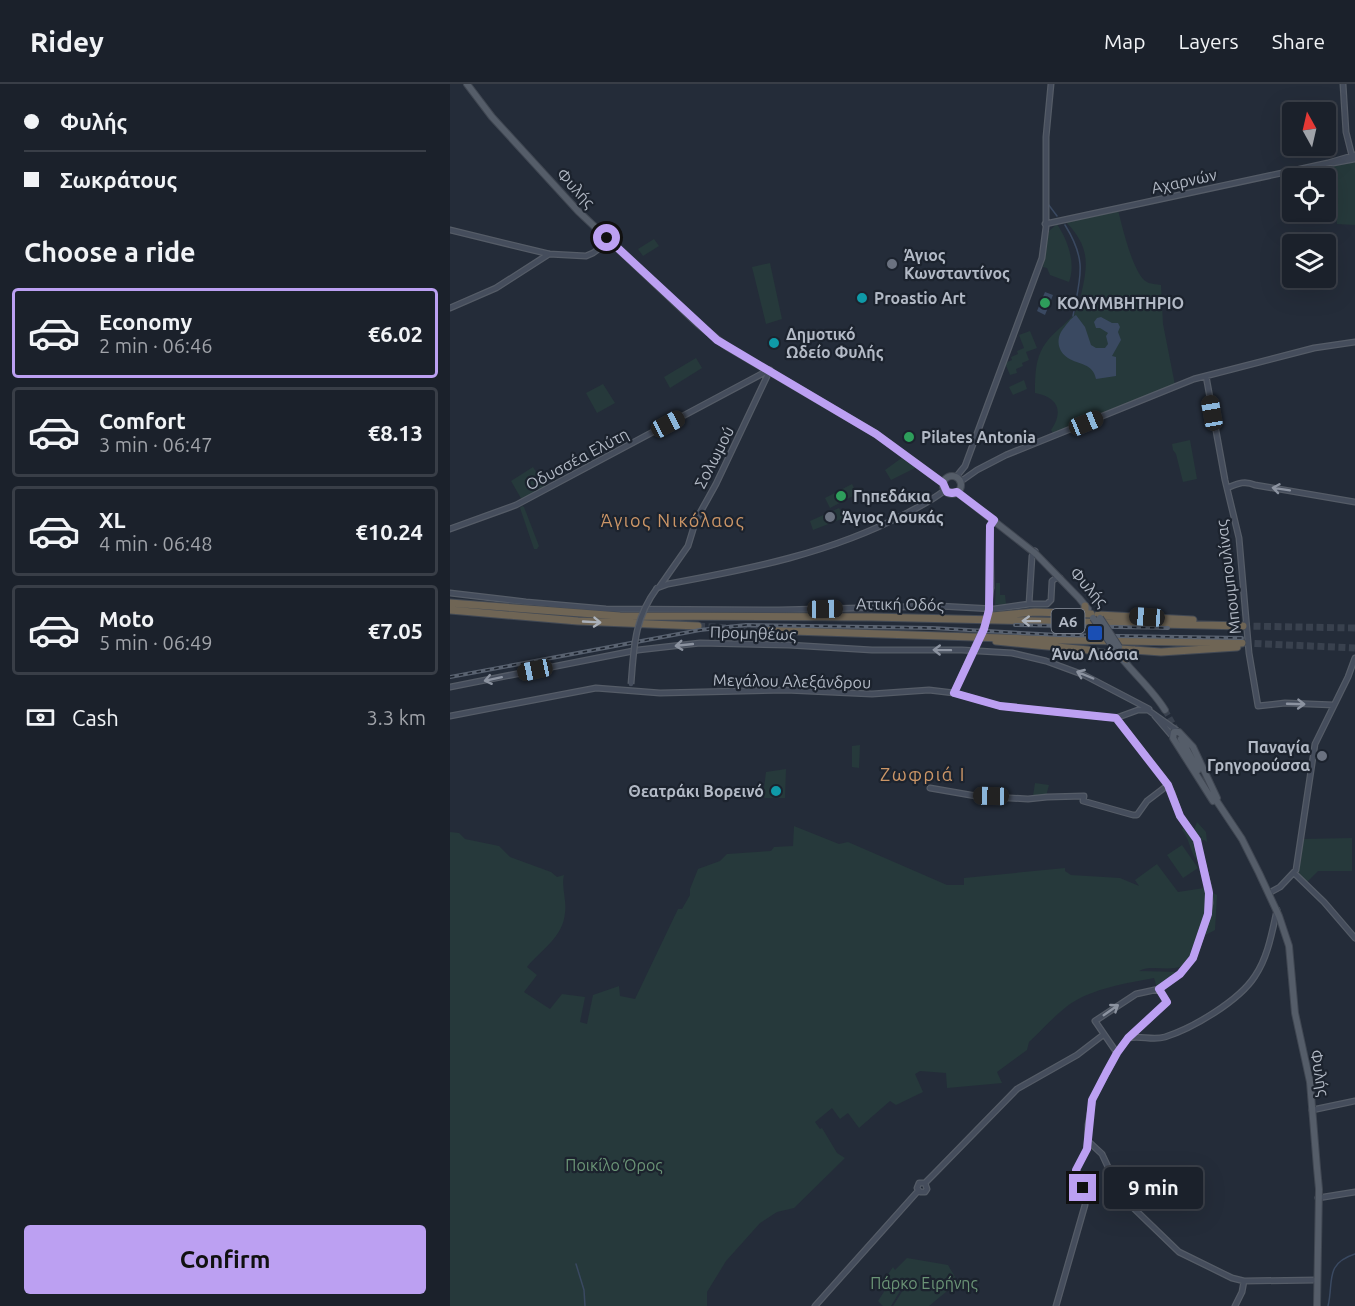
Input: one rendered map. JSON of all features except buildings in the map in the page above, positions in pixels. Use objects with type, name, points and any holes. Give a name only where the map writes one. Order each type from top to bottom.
[{"type":"highway","name":"Αττική Οδός","points":[[450,603],[620,616],[920,618],[1243,626]]},
{"type":"highway","points":[[450,610],[578,621],[698,626]]},
{"type":"highway","points":[[920,618],[991,616],[1025,612],[1093,613],[1202,621],[1215,625]]},
{"type":"highway","name":"Αττική Οδός","points":[[762,630],[1242,645],[1161,652],[1134,650]]},
{"type":"highway","points":[[940,635],[952,639],[1088,650]]},
{"type":"highway","points":[[1117,648],[1134,650]]},
{"type":"highway","points":[[1124,659],[1134,650]]},
{"type":"main road","name":"Φυλής","points":[[467,84],[492,117],[578,211],[717,340],[876,434],[944,486]]},
{"type":"main road","points":[[949,477],[958,479],[960,487],[957,492],[949,493],[944,486],[949,477]]},
{"type":"main road","name":"Φυλής","points":[[957,492],[1035,551],[1093,613],[1131,669],[1165,710]]},
{"type":"main road","name":"Φυλής","points":[[1035,551],[1093,613]]},
{"type":"main road","points":[[1105,652],[1117,648]]},
{"type":"main road","points":[[1088,650],[1105,652],[1124,659]]},
{"type":"main road","points":[[1174,732],[1194,747],[1217,802],[1210,799],[1173,738],[1174,732]]},
{"type":"main road","name":"Φυλής","points":[[1180,735],[1217,802],[1249,853],[1277,910],[1289,946],[1295,1013],[1310,1082],[1318,1198],[1317,1306]]},
{"type":"street","points":[[958,479],[967,462],[1042,258],[1046,224],[1046,137],[1051,84]]},
{"type":"street","points":[[1343,84],[1346,132],[1354,157]]},
{"type":"street","name":"Αχαρνών","points":[[1046,224],[1354,157]]},
{"type":"street","points":[[450,230],[549,254],[589,255],[610,241]]},
{"type":"street","points":[[450,308],[496,288],[549,254]]},
{"type":"street","points":[[958,479],[1020,449],[1206,376],[1314,348],[1355,342]]},
{"type":"street","name":"Σολωμού","points":[[631,687],[638,625],[646,605],[688,546],[696,520],[770,370]]},
{"type":"street","name":"Οδυσσέα Ελύτη","points":[[450,529],[523,501],[770,370]]},
{"type":"street","name":"Μπουμπουλίνας","points":[[1206,376],[1242,558],[1249,653],[1258,706],[1286,703],[1334,705]]},
{"type":"street","points":[[967,462],[971,468],[977,470]]},
{"type":"street","points":[[1227,488],[1238,483],[1249,482],[1255,485],[1355,502]]},
{"type":"street","points":[[657,588],[784,561],[852,539],[923,505],[944,486]]},
{"type":"street","points":[[954,693],[987,620],[991,587],[990,526],[994,520]]},
{"type":"street","points":[[1029,604],[1032,556],[1035,551]]},
{"type":"street","points":[[450,592],[606,609],[838,609],[871,606],[939,606],[994,609],[1047,603],[1051,600],[1052,581],[1060,578]]},
{"type":"street","points":[[662,582],[668,584]]},
{"type":"street","name":"Προμηθέως","points":[[450,687],[644,649],[700,643],[872,650],[963,650],[1012,653],[1046,661],[1084,675],[1154,712]]},
{"type":"street","points":[[1269,893],[1276,891],[1294,873],[1297,866],[1314,750],[1320,732],[1355,658]]},
{"type":"street","name":"Μεγάλου Αλεξάνδρου","points":[[450,716],[589,689],[631,687],[660,693],[786,690],[872,694],[929,690],[954,693],[1000,706],[1116,718],[1143,710],[1154,712]]},
{"type":"street","points":[[1133,713],[1144,711],[1151,714],[1173,738]]},
{"type":"street","points":[[1154,712],[1180,735]]},
{"type":"street","points":[[1116,718],[1168,785],[1180,816],[1197,840],[1210,900],[1207,918],[1194,954],[1180,974],[1159,989],[1136,994],[1095,1022],[1117,1053]]},
{"type":"street","points":[[930,788],[976,796],[1028,800],[1047,797],[1084,799],[1137,815],[1150,799],[1168,785]]},
{"type":"street","points":[[1294,873],[1324,902],[1355,938]]},
{"type":"street","points":[[1128,1038],[1155,1039],[1170,1035],[1210,1014],[1237,996],[1257,972],[1270,941],[1277,910]]},
{"type":"street","points":[[1056,1306],[1085,1205],[1085,1194],[1076,1170],[1086,1150],[1092,1100],[1117,1053],[1128,1038],[1167,1002],[1159,989]]},
{"type":"street","points":[[815,1306],[918,1191],[919,1184],[925,1183],[1020,1087],[1077,1055],[1103,1035]]},
{"type":"street","points":[[1312,1110],[1355,1101]]},
{"type":"street","points":[[1087,1140],[1102,1154],[1122,1197],[1173,1248],[1203,1265],[1244,1281],[1317,1280]]},
{"type":"street","points":[[1318,1198],[1355,1191]]},
{"type":"street","points":[[1235,1306],[1242,1293],[1244,1281]]},
{"type":"green space","points":[[1355,162],[1355,225],[1337,224],[1336,168],[1313,167]]},
{"type":"green space","points":[[1118,210],[1137,270],[1147,282],[1161,285],[1163,324],[1175,385],[1053,433],[1051,430],[1058,411],[1054,401],[1035,393],[1037,365],[1047,341],[1077,309],[1086,267],[1082,244],[1066,222]]},
{"type":"green space","points":[[1057,224],[1070,252],[1072,267],[1069,282],[1050,275],[1047,268],[1043,267],[1049,231]]},
{"type":"green space","points":[[654,239],[659,246],[643,256],[638,249]]},
{"type":"green space","points":[[770,263],[782,319],[766,324],[752,267]]},
{"type":"green space","points":[[1030,331],[1037,348],[1026,352],[1029,360],[1016,369],[1017,373],[1010,375],[1005,363],[1018,354],[1017,351],[1024,348],[1019,335]]},
{"type":"green space","points":[[696,358],[702,368],[670,388],[664,377]]},
{"type":"green space","points":[[1024,380],[1027,389],[1013,395],[1009,387]]},
{"type":"green space","points":[[603,384],[615,403],[597,413],[586,393]]},
{"type":"green space","points":[[1190,440],[1197,479],[1183,482],[1172,444]]},
{"type":"green space","points":[[903,457],[917,467],[891,480],[885,470]]},
{"type":"green space","points":[[533,467],[546,487],[522,500],[511,481]]},
{"type":"green space","name":"Γηπεδάκια","points":[[852,484],[857,494],[830,508],[825,498]]},
{"type":"green space","points":[[522,506],[539,546],[537,549],[534,549],[520,508]]},
{"type":"green space","points":[[839,508],[844,518],[813,530],[810,521]]},
{"type":"green space","points":[[996,583],[1000,583],[1000,595],[1005,595],[1006,604],[995,605]]},
{"type":"green space","points":[[860,745],[859,768],[852,767],[852,746]]},
{"type":"green space","points":[[786,769],[785,798],[765,798],[763,796],[766,772]]},
{"type":"green space","points":[[1035,783],[1049,785],[1046,796],[1033,796]]},
{"type":"green space","points":[[1197,822],[1206,832],[1207,842],[1199,841],[1197,839],[1202,837],[1193,833]]},
{"type":"green space","name":"Ποικίλο Όρος","points":[[794,826],[839,844],[848,842],[947,885],[964,885],[964,878],[1065,868],[1065,871],[1071,875],[1120,878],[1139,886],[1135,880],[1157,864],[1178,892],[1204,888],[1217,895],[1215,930],[1198,939],[1191,959],[1186,964],[1180,967],[1151,968],[1139,971],[1180,972],[1157,988],[1154,978],[1100,990],[1070,1004],[1029,1042],[1027,1050],[997,1072],[1002,1083],[947,1088],[946,1073],[920,1071],[915,1074],[923,1092],[896,1105],[890,1101],[859,1128],[848,1113],[840,1119],[832,1108],[815,1122],[820,1129],[822,1128],[837,1153],[845,1158],[794,1208],[777,1212],[760,1223],[726,1261],[707,1292],[707,1306],[450,1306],[450,832],[459,833],[465,839],[499,846],[510,857],[551,872],[557,877],[564,875],[563,922],[556,936],[527,967],[537,975],[524,992],[550,1009],[562,994],[585,997],[580,1022],[587,1024],[593,995],[619,986],[620,996],[635,999],[678,909],[682,909],[690,895],[698,869],[720,861],[727,854],[771,851],[774,847],[793,846]]},
{"type":"green space","points":[[1183,828],[1194,839],[1202,864],[1193,853]]},
{"type":"green space","points":[[1352,838],[1352,871],[1318,871],[1306,883],[1302,879],[1298,862],[1303,839]]},
{"type":"green space","points":[[1182,845],[1198,868],[1183,878],[1167,855]]},
{"type":"green space","name":"Πάρκο Ειρήνης","points":[[907,1258],[948,1265],[958,1282],[929,1306],[893,1306],[903,1290],[890,1281],[885,1286],[882,1283],[893,1267],[895,1270]]},
{"type":"green space","points":[[889,1284],[900,1291],[891,1306],[883,1306],[878,1301]]},
{"type":"water","name":"ΚΟΛΥΜΒΗΤΗΡΙΟ","points":[[1045,292],[1053,295],[1045,315],[1037,311]]},
{"type":"water","points":[[1076,315],[1085,327],[1091,345],[1096,348],[1105,348],[1108,344],[1106,336],[1108,333],[1096,328],[1094,322],[1097,318],[1101,317],[1112,323],[1118,323],[1121,340],[1112,356],[1116,357],[1116,376],[1096,379],[1089,367],[1068,358],[1062,352],[1059,344],[1061,333]]},
{"type":"waterway","points":[[1048,204],[1057,216]]},
{"type":"waterway","points":[[1065,225],[1077,249],[1080,270],[1073,316]]},
{"type":"waterway","points":[[1328,1306],[1334,1269],[1345,1258],[1355,1254]]},
{"type":"waterway","points":[[576,1264],[584,1290],[585,1306]]},
{"type":"tunnel","points":[[698,626],[762,630]]},
{"type":"tunnel","points":[[1243,626],[1355,628]]},
{"type":"tunnel","points":[[1244,643],[1355,648]]},
{"type":"tunnel","points":[[1165,710],[1177,731]]},
{"type":"railway","points":[[450,677],[700,630],[746,625],[932,628],[1059,635],[1242,638]]},
{"type":"railway","points":[[1015,625],[1168,628]]},
{"type":"place","name":"Άγιος Κωνσταντίνος","points":[[892,264]]},
{"type":"place","name":"Proastio Art","points":[[862,298]]},
{"type":"place","name":"ΚΟΛΥΜΒΗΤΗΡΙΟ","points":[[1045,303]]},
{"type":"place","name":"Δημοτικό Ωδείο Φυλής","points":[[774,343]]},
{"type":"place","name":"Pilates Antonia","points":[[909,437]]},
{"type":"place","name":"Γηπεδάκια","points":[[841,496]]},
{"type":"place","name":"Άγιος Λουκάς","points":[[830,517]]},
{"type":"place","name":"Άνω Λιόσια","points":[[1095,633]]},
{"type":"place","name":"Παναγία Γρηγορούσσα","points":[[1322,756]]},
{"type":"place","name":"Θεατράκι Βορεινό","points":[[776,791]]},
{"type":"district","name":"Άγιος Νικόλαος","points":[[673,520]]},
{"type":"district","name":"Ζωφριά Ι","points":[[923,774]]},
{"type":"route","points":[[607,238],[717,340],[876,434],[943,483],[947,492],[957,492],[994,520],[990,526],[991,598],[989,610],[984,629],[954,693],[986,704],[1116,718],[1164,779],[1172,793],[1178,813],[1196,838],[1209,893],[1207,918],[1193,958],[1180,974],[1159,989],[1167,1002],[1128,1038],[1117,1053],[1093,1098],[1090,1108],[1087,1149],[1076,1170],[1083,1188]]}]
